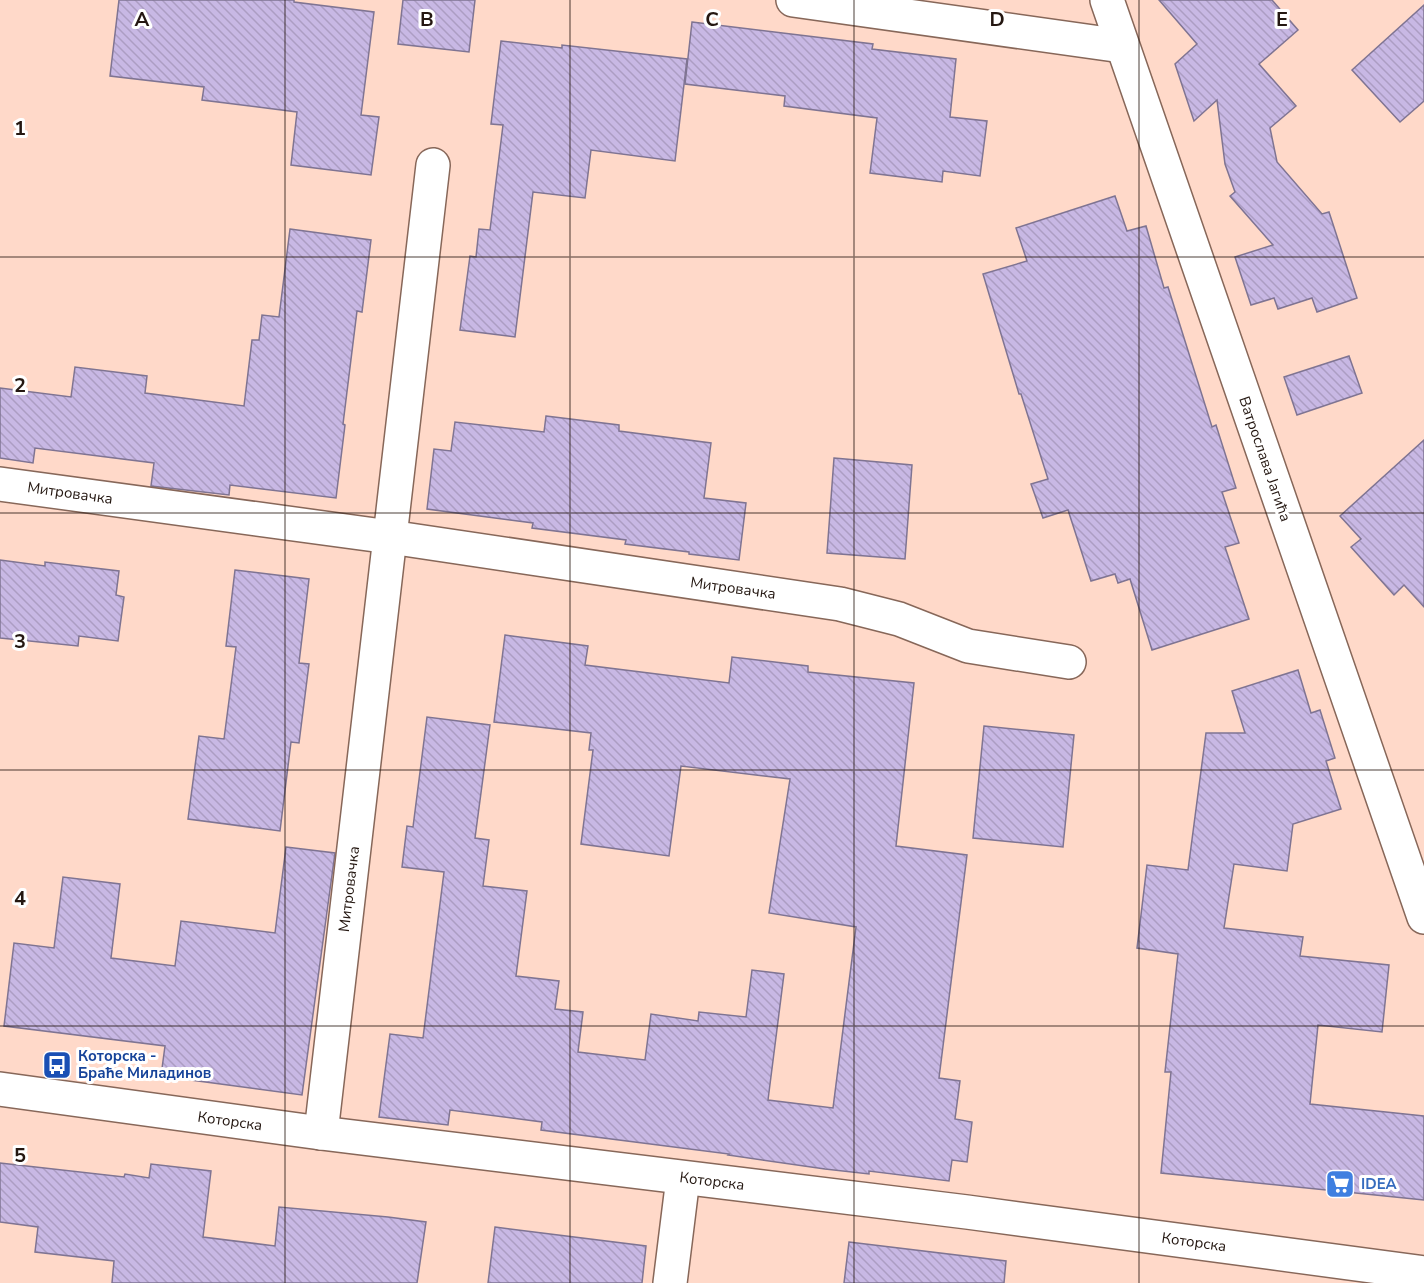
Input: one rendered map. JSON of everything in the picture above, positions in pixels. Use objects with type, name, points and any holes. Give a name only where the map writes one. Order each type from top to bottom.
[{"type":"street","points":[[793,0],[1122,46]]},
{"type":"street","name":"Ватрослава Јагића","points":[[1107,0],[1424,917]]},
{"type":"street","name":"Митровачка","points":[[321,1133],[433,165]]},
{"type":"street","name":"Митровачка","points":[[0,484],[390,537],[840,604],[899,619],[968,646],[1069,662]]},
{"type":"street","name":"Которска","points":[[0,1089],[321,1133],[979,1214],[1424,1273]]},
{"type":"street","points":[[670,1283],[682,1178]]},
{"type":"building","points":[[119,0],[294,0],[294,2],[374,12],[361,115],[379,117],[371,175],[291,165],[297,112],[202,100],[204,87],[110,76]]},
{"type":"building","points":[[403,0],[475,0],[469,52],[398,44]]},
{"type":"building","points":[[1159,0],[1272,0],[1298,30],[1259,64],[1296,106],[1270,128],[1277,162],[1322,214],[1329,212],[1357,298],[1317,312],[1312,298],[1278,309],[1274,298],[1251,305],[1235,257],[1273,245],[1230,196],[1235,192],[1225,164],[1217,100],[1194,121],[1175,64],[1197,44]]},
{"type":"building","points":[[1424,5],[1424,101],[1400,122],[1352,70]]},
{"type":"building","points":[[692,22],[873,44],[872,49],[956,59],[950,117],[987,121],[980,176],[943,171],[942,182],[870,173],[877,118],[784,106],[785,96],[685,84]]},
{"type":"building","points":[[501,41],[562,48],[562,45],[687,59],[675,161],[591,150],[585,198],[533,192],[515,337],[460,330],[470,256],[476,257],[479,229],[490,230],[503,125],[491,124]]},
{"type":"building","points":[[1115,196],[1127,231],[1146,226],[1164,288],[1168,287],[1212,427],[1216,425],[1236,488],[1222,492],[1239,543],[1225,547],[1249,619],[1152,650],[1130,579],[1118,583],[1115,574],[1091,581],[1068,510],[1043,518],[1031,484],[1048,479],[1021,394],[1019,394],[983,274],[1027,261],[1016,228]]},
{"type":"building","points":[[290,229],[371,240],[362,312],[357,311],[336,498],[230,485],[229,495],[151,486],[154,463],[35,448],[33,463],[0,458],[0,388],[71,397],[75,367],[147,376],[145,393],[244,406],[252,340],[259,340],[262,315],[279,317]]},
{"type":"building","points":[[1349,356],[1362,393],[1297,415],[1284,377]]},
{"type":"building","points":[[546,416],[619,425],[619,431],[711,443],[704,498],[746,503],[739,560],[625,544],[626,540],[532,528],[533,523],[427,509],[434,449],[451,451],[455,422],[544,432]]},
{"type":"building","points":[[1424,440],[1424,607],[1404,585],[1394,595],[1351,547],[1361,539],[1340,516]]},
{"type":"building","points":[[834,458],[912,465],[905,559],[827,553]]},
{"type":"building","points":[[0,560],[45,566],[45,562],[119,571],[116,595],[124,597],[118,641],[79,636],[78,646],[0,638]]},
{"type":"building","points":[[235,570],[309,579],[299,663],[309,664],[299,743],[291,742],[280,831],[188,819],[199,736],[224,739],[236,647],[226,646]]},
{"type":"building","points":[[505,635],[588,646],[585,665],[729,683],[732,657],[808,666],[808,672],[914,683],[896,846],[967,855],[939,1078],[960,1081],[955,1119],[972,1122],[967,1162],[952,1160],[949,1181],[869,1171],[869,1174],[825,1169],[729,1154],[541,1130],[542,1122],[450,1110],[448,1125],[379,1117],[390,1034],[423,1038],[444,872],[402,867],[407,826],[413,827],[427,717],[490,725],[475,838],[489,840],[483,886],[527,891],[516,976],[559,981],[555,1009],[583,1012],[578,1052],[645,1060],[651,1014],[698,1021],[699,1012],[746,1017],[752,970],[784,974],[768,1100],[833,1108],[856,927],[769,913],[790,779],[681,766],[669,856],[581,844],[593,750],[589,750],[591,733],[494,722]]},
{"type":"building","points":[[1298,670],[1311,713],[1320,710],[1335,758],[1326,761],[1341,809],[1293,824],[1287,871],[1234,864],[1224,928],[1303,937],[1300,956],[1389,965],[1382,1032],[1318,1025],[1310,1104],[1424,1116],[1424,1200],[1161,1173],[1171,1072],[1165,1072],[1178,954],[1137,948],[1147,865],[1188,870],[1206,733],[1245,733],[1232,691]]},
{"type":"building","points":[[984,726],[1074,735],[1063,847],[973,838]]},
{"type":"building","points":[[286,847],[335,853],[302,1095],[161,1076],[165,1046],[4,1026],[14,943],[54,948],[63,877],[120,884],[111,958],[175,966],[181,921],[275,933]]},
{"type":"building","points":[[0,1163],[149,1178],[151,1164],[211,1171],[203,1237],[275,1246],[279,1207],[426,1222],[417,1283],[112,1283],[114,1261],[35,1252],[38,1227],[0,1222]]},
{"type":"building","points":[[495,1227],[646,1246],[642,1283],[488,1283]]},
{"type":"building","points":[[849,1242],[1006,1261],[1004,1283],[844,1283]]},
{"type":"place","name":"Которска - Браће Миладинов","points":[[57,1065]]},
{"type":"place","name":"IDEA","points":[[1340,1184]]}]
